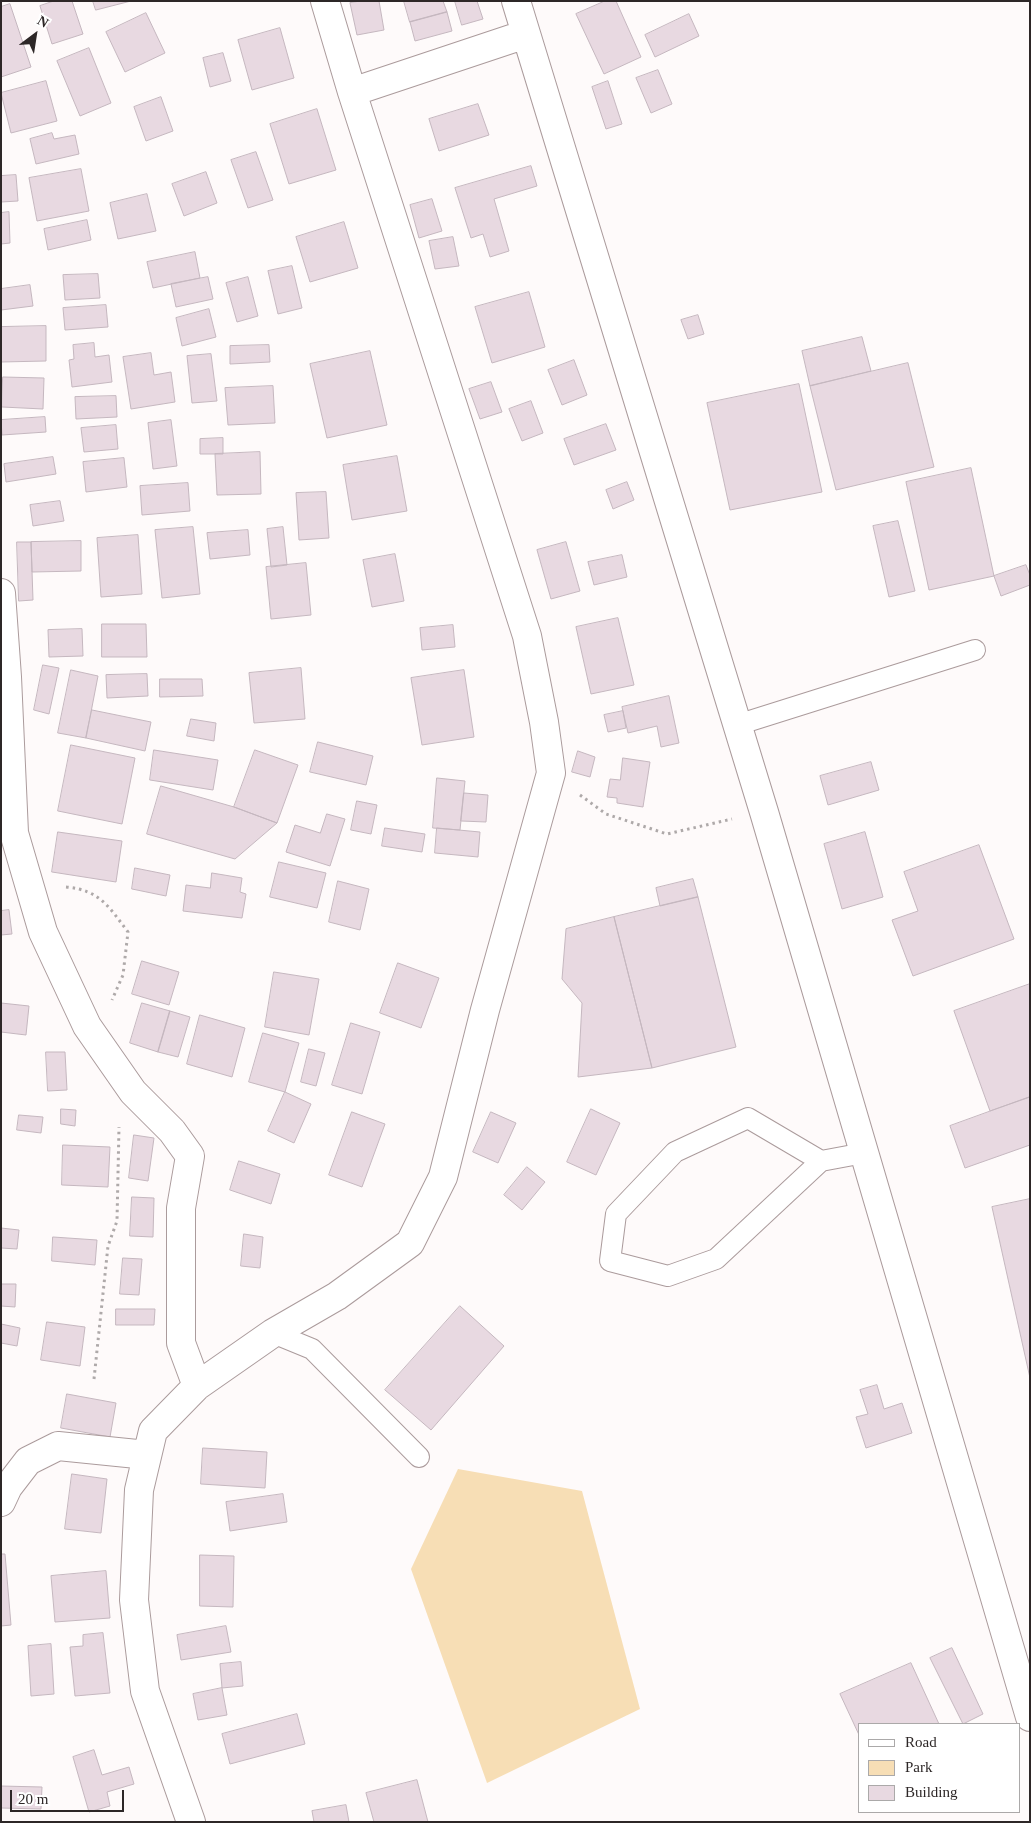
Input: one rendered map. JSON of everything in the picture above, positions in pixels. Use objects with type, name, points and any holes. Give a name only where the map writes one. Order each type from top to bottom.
[{"type":"street","points":[[191,1822],[145,1691],[134,1600],[139,1490],[153,1431],[197,1386],[273,1333],[337,1296],[410,1243],[443,1176],[485,1010],[551,773],[544,722],[527,636],[352,92],[325,1]]},
{"type":"street","points":[[516,1],[764,812],[1030,1717]]},
{"type":"street","points":[[352,92],[526,34]]},
{"type":"street","points":[[1,594],[14,833],[43,932],[87,1026],[125,1082],[172,1131],[190,1156],[182,1208],[181,1343],[197,1386]]},
{"type":"street","points":[[1,1502],[8,1487],[28,1461],[58,1446],[147,1455]]},
{"type":"lane","points":[[737,725],[975,650]]},
{"type":"lane","points":[[822,1161],[748,1118],[683,1148],[675,1152],[616,1214],[610,1261],[668,1276],[716,1259],[822,1161],[864,1153]]},
{"type":"lane","points":[[273,1333],[312,1349],[419,1457]]},
{"type":"path","points":[[551,773],[606,814],[667,834],[764,812]]},
{"type":"path","points":[[29,883],[80,888],[104,901],[128,932],[123,976],[94,1036]]},
{"type":"path","points":[[94,1378],[108,1246],[117,1221],[120,1111],[125,1082]]},
{"type":"green space","points":[[458,1469],[582,1491],[640,1709],[487,1783],[411,1569]]},
{"type":"building","points":[[54,1],[72,1],[83,34],[52,44],[40,6]]},
{"type":"building","points":[[93,1],[131,1],[96,10]]},
{"type":"building","points":[[379,1],[384,30],[357,35],[350,3]]},
{"type":"building","points":[[404,1],[443,1],[447,12],[410,22]]},
{"type":"building","points":[[455,1],[477,1],[483,19],[462,25]]},
{"type":"building","points":[[605,1],[616,1],[641,57],[604,74],[576,14]]},
{"type":"building","points":[[10,4],[31,67],[1,77],[1,7]]},
{"type":"building","points":[[447,12],[452,31],[415,41],[410,22]]},
{"type":"building","points":[[146,13],[165,53],[125,72],[106,32]]},
{"type":"building","points":[[689,14],[699,36],[655,57],[645,35]]},
{"type":"building","points":[[280,28],[294,78],[252,90],[238,40]]},
{"type":"building","points":[[89,48],[111,103],[80,116],[57,61]]},
{"type":"building","points":[[223,53],[231,81],[210,87],[203,58]]},
{"type":"building","points":[[658,70],[672,104],[651,113],[636,78]]},
{"type":"building","points":[[46,81],[57,121],[11,133],[1,93]]},
{"type":"building","points":[[608,81],[622,124],[606,129],[592,87]]},
{"type":"building","points":[[161,97],[173,131],[146,141],[134,107]]},
{"type":"building","points":[[478,104],[489,135],[439,151],[429,119]]},
{"type":"building","points":[[317,109],[336,170],[289,184],[270,124]]},
{"type":"building","points":[[52,133],[54,139],[75,135],[79,154],[36,164],[30,139]]},
{"type":"building","points":[[256,152],[273,200],[248,208],[231,160]]},
{"type":"building","points":[[531,166],[537,186],[494,199],[509,251],[490,257],[483,234],[471,238],[455,188]]},
{"type":"building","points":[[81,169],[89,211],[37,221],[29,178]]},
{"type":"building","points":[[206,172],[217,203],[184,216],[172,184]]},
{"type":"building","points":[[16,175],[18,201],[1,202],[1,176]]},
{"type":"building","points":[[147,194],[156,231],[118,239],[110,203]]},
{"type":"building","points":[[432,199],[442,231],[419,238],[410,205]]},
{"type":"building","points":[[9,212],[10,243],[1,244],[1,213]]},
{"type":"building","points":[[87,220],[91,240],[48,250],[44,229]]},
{"type":"building","points":[[344,222],[358,268],[310,282],[296,237]]},
{"type":"building","points":[[453,237],[459,266],[435,269],[429,241]]},
{"type":"building","points":[[195,252],[200,278],[153,288],[147,262]]},
{"type":"building","points":[[292,266],[302,308],[278,314],[268,271]]},
{"type":"building","points":[[98,274],[100,298],[65,300],[63,275]]},
{"type":"building","points":[[208,277],[213,299],[176,307],[171,284]]},
{"type":"building","points":[[248,277],[258,316],[237,322],[226,283]]},
{"type":"building","points":[[30,285],[33,306],[1,310],[1,289]]},
{"type":"building","points":[[529,292],[545,347],[492,363],[475,307]]},
{"type":"building","points":[[106,305],[108,327],[65,330],[63,308]]},
{"type":"building","points":[[209,309],[216,337],[182,346],[176,318]]},
{"type":"building","points":[[698,315],[704,334],[688,339],[681,320]]},
{"type":"building","points":[[46,326],[46,361],[1,362],[1,327]]},
{"type":"building","points":[[862,337],[871,371],[810,386],[802,351]]},
{"type":"building","points":[[94,343],[95,357],[109,355],[112,382],[72,387],[69,360],[74,359],[73,345]]},
{"type":"building","points":[[269,345],[270,362],[230,364],[230,346]]},
{"type":"building","points":[[370,351],[387,425],[327,438],[310,364]]},
{"type":"building","points":[[151,353],[154,375],[171,372],[175,402],[131,409],[123,357]]},
{"type":"building","points":[[211,354],[217,401],[192,403],[187,356]]},
{"type":"building","points":[[574,360],[587,395],[562,405],[548,370]]},
{"type":"building","points":[[908,363],[934,467],[836,490],[810,386]]},
{"type":"building","points":[[3,377],[44,378],[43,409],[2,407]]},
{"type":"building","points":[[491,382],[502,412],[480,419],[469,389]]},
{"type":"building","points":[[799,384],[822,492],[730,510],[707,403]]},
{"type":"building","points":[[273,386],[275,423],[228,425],[225,388]]},
{"type":"building","points":[[116,396],[117,417],[76,419],[75,397]]},
{"type":"building","points":[[531,401],[543,433],[522,441],[509,409]]},
{"type":"building","points":[[45,417],[46,432],[2,435],[1,420]]},
{"type":"building","points":[[171,420],[177,466],[153,469],[148,423]]},
{"type":"building","points":[[606,424],[616,450],[574,465],[564,439]]},
{"type":"building","points":[[116,425],[118,449],[84,452],[81,428]]},
{"type":"building","points":[[223,438],[223,454],[200,454],[200,439]]},
{"type":"building","points":[[260,452],[261,494],[217,495],[215,454]]},
{"type":"building","points":[[397,456],[407,511],[352,520],[343,465]]},
{"type":"building","points":[[53,457],[56,474],[6,482],[4,464]]},
{"type":"building","points":[[124,458],[127,487],[86,492],[83,462]]},
{"type":"building","points":[[971,468],[994,576],[929,590],[906,482]]},
{"type":"building","points":[[627,482],[634,500],[613,509],[606,490]]},
{"type":"building","points":[[188,483],[190,511],[142,515],[140,486]]},
{"type":"building","points":[[326,492],[329,538],[299,540],[296,493]]},
{"type":"building","points":[[60,501],[64,521],[33,526],[30,505]]},
{"type":"building","points":[[898,521],[915,591],[889,597],[873,526]]},
{"type":"building","points":[[193,527],[200,594],[162,598],[155,530]]},
{"type":"building","points":[[283,527],[287,565],[271,567],[267,529]]},
{"type":"building","points":[[248,530],[250,555],[210,559],[207,533]]},
{"type":"building","points":[[138,535],[142,594],[101,597],[97,538]]},
{"type":"building","points":[[81,541],[81,571],[32,572],[31,542]]},
{"type":"building","points":[[17,542],[31,542],[33,600],[19,601]]},
{"type":"building","points":[[566,542],[580,591],[551,599],[537,550]]},
{"type":"building","points":[[395,554],[404,601],[372,607],[363,560]]},
{"type":"building","points":[[622,555],[627,577],[594,585],[588,562]]},
{"type":"building","points":[[306,563],[311,615],[271,619],[266,567]]},
{"type":"building","points":[[1026,565],[1030,575],[1030,585],[1001,596],[994,576]]},
{"type":"building","points":[[618,618],[634,685],[591,694],[576,627]]},
{"type":"building","points":[[102,624],[146,624],[147,657],[102,657]]},
{"type":"building","points":[[453,625],[455,647],[422,650],[420,628]]},
{"type":"building","points":[[82,629],[83,656],[49,657],[48,630]]},
{"type":"building","points":[[43,665],[59,668],[49,714],[34,710]]},
{"type":"building","points":[[301,668],[305,719],[254,723],[249,673]]},
{"type":"building","points":[[71,670],[98,676],[86,738],[58,733]]},
{"type":"building","points":[[464,670],[474,737],[422,745],[411,678]]},
{"type":"building","points":[[147,674],[148,696],[107,698],[106,675]]},
{"type":"building","points":[[160,679],[202,679],[203,696],[160,697]]},
{"type":"building","points":[[669,696],[679,743],[661,747],[657,726],[628,733],[622,707]]},
{"type":"building","points":[[92,710],[151,722],[145,751],[86,738]]},
{"type":"building","points":[[623,711],[626,728],[608,732],[604,715]]},
{"type":"building","points":[[191,719],[216,723],[214,741],[187,736]]},
{"type":"building","points":[[318,742],[373,756],[366,785],[310,772]]},
{"type":"building","points":[[71,745],[135,758],[122,824],[58,811]]},
{"type":"building","points":[[154,750],[218,760],[213,790],[150,780]]},
{"type":"building","points":[[255,750],[298,765],[277,823],[234,807]]},
{"type":"building","points":[[578,751],[595,757],[590,777],[572,772]]},
{"type":"building","points":[[623,758],[650,762],[643,807],[617,803],[617,798],[607,797],[610,779],[620,780]]},
{"type":"building","points":[[871,762],[879,790],[828,805],[820,776]]},
{"type":"building","points":[[437,778],[465,781],[460,830],[433,828]]},
{"type":"building","points":[[161,786],[234,807],[277,823],[235,859],[147,834]]},
{"type":"building","points":[[464,793],[488,795],[486,822],[461,821]]},
{"type":"building","points":[[357,801],[377,805],[371,834],[351,830]]},
{"type":"building","points":[[327,814],[345,819],[330,866],[286,852],[295,825],[320,833]]},
{"type":"building","points":[[385,828],[425,834],[422,852],[382,846]]},
{"type":"building","points":[[437,828],[480,832],[478,857],[435,853]]},
{"type":"building","points":[[58,832],[122,841],[116,882],[52,872]]},
{"type":"building","points":[[865,832],[883,897],[842,909],[824,844]]},
{"type":"building","points":[[979,845],[1014,939],[913,976],[892,920],[918,911],[904,872]]},
{"type":"building","points":[[279,862],[326,873],[317,908],[270,897]]},
{"type":"building","points":[[135,868],[170,875],[166,896],[132,889]]},
{"type":"building","points":[[212,873],[242,878],[240,892],[246,894],[242,918],[183,911],[186,885],[210,888]]},
{"type":"building","points":[[693,879],[698,897],[660,906],[656,888]]},
{"type":"building","points":[[338,881],[369,889],[360,930],[329,922]]},
{"type":"building","points":[[698,897],[736,1047],[652,1068],[614,917]]},
{"type":"building","points":[[9,910],[12,934],[1,935],[1,911]]},
{"type":"building","points":[[614,917],[652,1068],[578,1077],[582,1003],[562,979],[566,929]]},
{"type":"building","points":[[142,961],[179,972],[169,1005],[132,994]]},
{"type":"building","points":[[398,963],[439,978],[421,1028],[380,1013]]},
{"type":"building","points":[[274,972],[319,979],[309,1035],[265,1027]]},
{"type":"building","points":[[1030,984],[1030,1097],[990,1111],[954,1011]]},
{"type":"building","points":[[1,1003],[29,1006],[26,1035],[1,1032]]},
{"type":"building","points":[[142,1003],[170,1011],[158,1052],[130,1043]]},
{"type":"building","points":[[170,1011],[190,1017],[178,1057],[158,1052]]},
{"type":"building","points":[[200,1015],[245,1028],[232,1077],[187,1064]]},
{"type":"building","points":[[351,1023],[380,1032],[362,1094],[332,1085]]},
{"type":"building","points":[[263,1033],[299,1043],[285,1092],[249,1082]]},
{"type":"building","points":[[309,1049],[325,1053],[316,1086],[301,1082]]},
{"type":"building","points":[[46,1052],[65,1052],[67,1090],[48,1091]]},
{"type":"building","points":[[285,1092],[311,1104],[294,1143],[268,1131]]},
{"type":"building","points":[[1030,1097],[1030,1145],[965,1168],[950,1126]]},
{"type":"building","points":[[61,1109],[76,1110],[75,1126],[61,1124]]},
{"type":"building","points":[[591,1109],[620,1123],[596,1175],[567,1162]]},
{"type":"building","points":[[352,1112],[385,1124],[362,1187],[329,1175]]},
{"type":"building","points":[[491,1112],[516,1123],[498,1163],[473,1152]]},
{"type":"building","points":[[19,1115],[43,1117],[41,1133],[17,1130]]},
{"type":"building","points":[[134,1135],[154,1138],[148,1181],[129,1178]]},
{"type":"building","points":[[63,1145],[110,1147],[108,1187],[62,1185]]},
{"type":"building","points":[[239,1161],[280,1174],[271,1204],[230,1190]]},
{"type":"building","points":[[527,1167],[545,1182],[522,1210],[504,1195]]},
{"type":"building","points":[[132,1197],[154,1198],[153,1237],[130,1236]]},
{"type":"building","points":[[1030,1199],[1030,1378],[992,1207]]},
{"type":"building","points":[[1,1228],[19,1230],[17,1249],[1,1248]]},
{"type":"building","points":[[244,1234],[263,1237],[260,1268],[241,1266]]},
{"type":"building","points":[[53,1237],[97,1240],[95,1265],[52,1261]]},
{"type":"building","points":[[123,1258],[142,1259],[139,1295],[120,1294]]},
{"type":"building","points":[[1,1284],[16,1284],[15,1307],[1,1306]]},
{"type":"building","points":[[460,1306],[504,1346],[431,1430],[385,1390]]},
{"type":"building","points":[[116,1309],[155,1309],[154,1325],[116,1325]]},
{"type":"building","points":[[47,1322],[85,1327],[80,1366],[41,1360]]},
{"type":"building","points":[[1,1324],[20,1328],[17,1346],[1,1343]]},
{"type":"building","points":[[877,1385],[884,1409],[902,1403],[912,1433],[866,1448],[856,1417],[868,1414],[860,1390]]},
{"type":"building","points":[[67,1394],[116,1403],[110,1437],[61,1428]]},
{"type":"building","points":[[203,1448],[267,1452],[265,1488],[201,1484]]},
{"type":"building","points":[[72,1474],[107,1479],[101,1533],[65,1529]]},
{"type":"building","points":[[283,1494],[287,1522],[230,1531],[226,1502]]},
{"type":"building","points":[[1,1554],[5,1554],[11,1625],[1,1626]]},
{"type":"building","points":[[200,1555],[234,1556],[233,1607],[200,1606]]},
{"type":"building","points":[[106,1571],[110,1618],[55,1622],[51,1576]]},
{"type":"building","points":[[226,1626],[231,1652],[181,1660],[177,1635]]},
{"type":"building","points":[[103,1633],[110,1693],[75,1696],[70,1647],[83,1646],[83,1635]]},
{"type":"building","points":[[51,1644],[54,1694],[31,1696],[28,1646]]},
{"type":"building","points":[[952,1648],[983,1714],[962,1723],[930,1658]]},
{"type":"building","points":[[241,1662],[243,1686],[222,1688],[220,1664]]},
{"type":"building","points":[[911,1663],[939,1723],[858,1723],[858,1733],[840,1694]]},
{"type":"building","points":[[222,1688],[227,1715],[198,1720],[193,1694]]},
{"type":"building","points":[[297,1714],[305,1744],[230,1764],[222,1734]]},
{"type":"building","points":[[94,1750],[102,1775],[129,1767],[134,1784],[107,1792],[110,1806],[89,1812],[73,1757]]},
{"type":"building","points":[[417,1780],[428,1822],[374,1822],[366,1793]]},
{"type":"building","points":[[1,1786],[42,1787],[41,1809],[1,1808]]},
{"type":"building","points":[[346,1805],[349,1822],[314,1822],[312,1811]]}]
